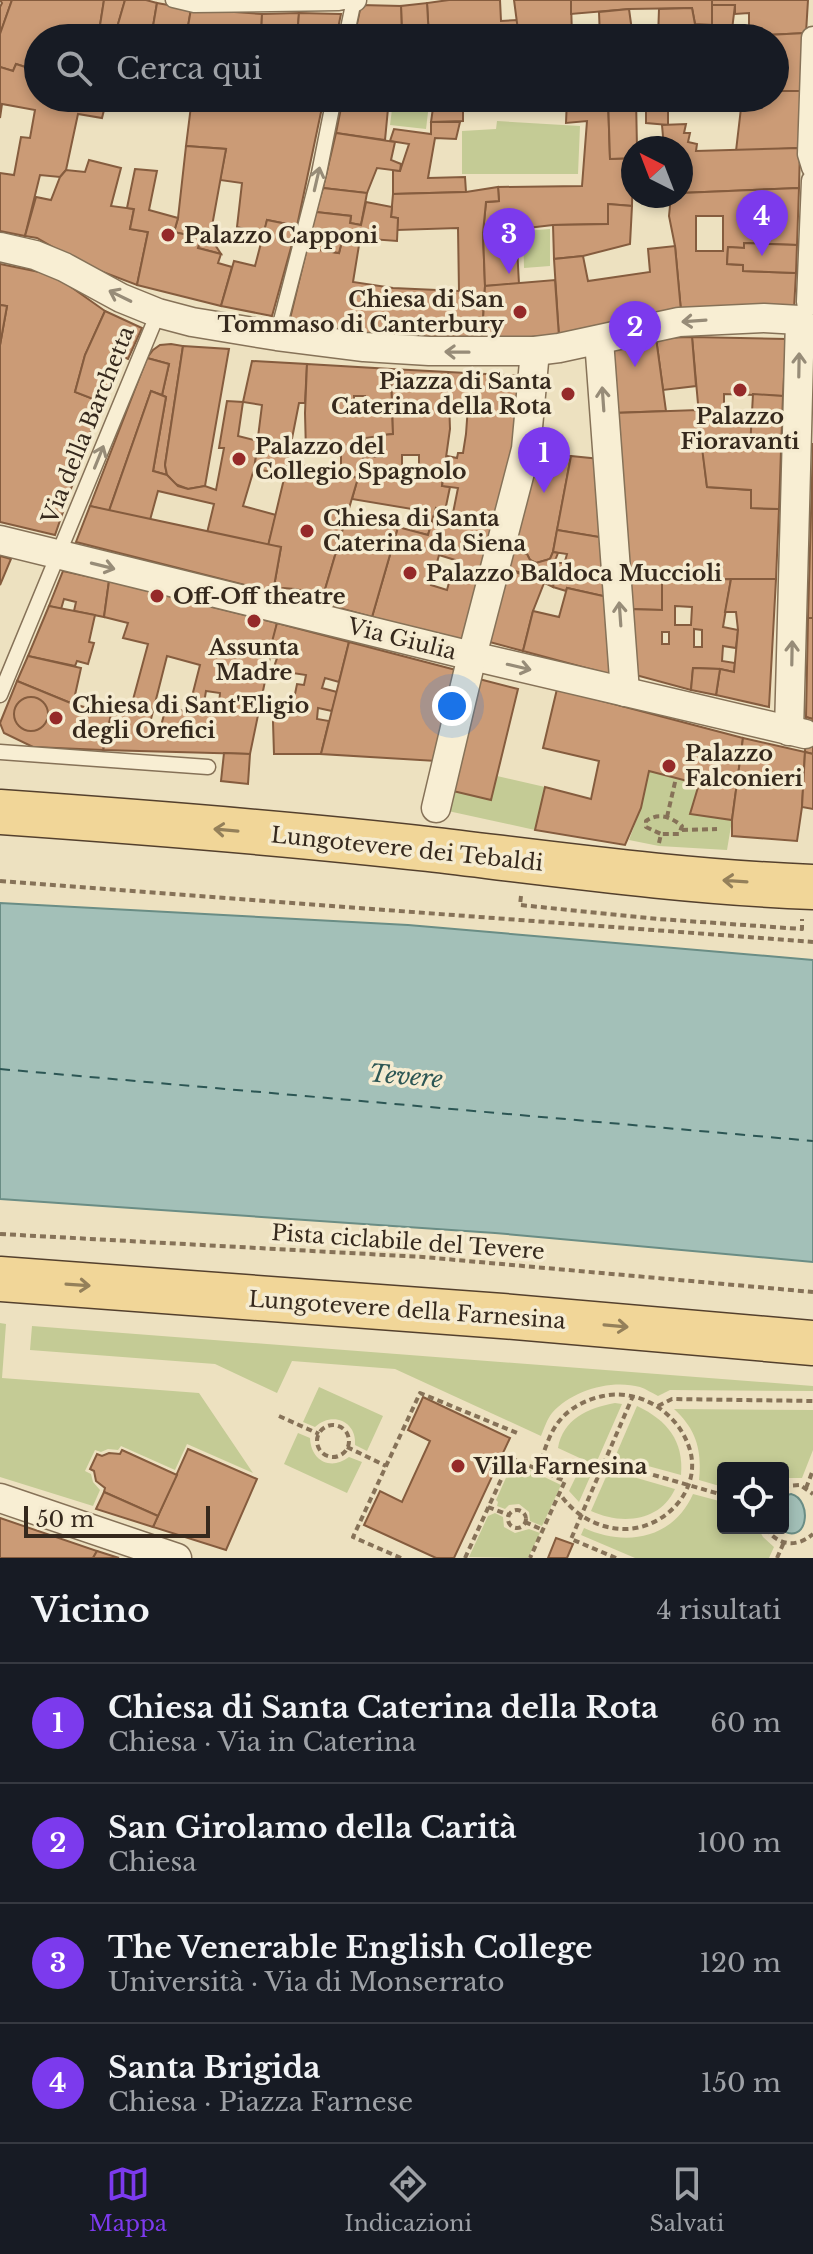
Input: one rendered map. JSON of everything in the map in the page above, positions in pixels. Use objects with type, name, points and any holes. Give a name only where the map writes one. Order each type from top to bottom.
[{"type":"main road","name":"Lungotevere dei Tebaldi","points":[[0,812],[114,820],[431,828],[613,872],[808,903]]},
{"type":"main road","name":"Lungotevere della Farnesina","points":[[0,1279],[517,1317],[813,1343]]},
{"type":"street","points":[[811,157],[813,38]]},
{"type":"street","points":[[0,247],[35,255],[121,298],[192,322],[364,347],[429,351],[535,351],[679,322],[764,318],[807,308],[813,181]]},
{"type":"street","name":"Via Giulia","points":[[0,540],[797,733],[807,308]]},
{"type":"street","points":[[599,340],[625,692]]},
{"type":"street","points":[[431,828],[526,449],[535,351]]},
{"type":"street","points":[[0,1498],[177,1558]]},
{"type":"lane","points":[[173,0],[194,5],[339,3],[354,0],[349,24]]},
{"type":"lane","points":[[277,336],[319,173],[331,112]]},
{"type":"lane","name":"Via della Barchetta","points":[[0,695],[158,313]]},
{"type":"lane","points":[[0,752],[208,767]]},
{"type":"path","points":[[667,817],[676,778]]},
{"type":"path","points":[[682,830],[679,823],[667,817],[656,816],[646,821],[646,827],[661,834],[717,829]]},
{"type":"path","points":[[658,846],[661,834]]},
{"type":"path","points":[[0,881],[813,942]]},
{"type":"path","points":[[521,896],[520,905],[802,929],[808,903]]},
{"type":"path","points":[[657,932],[658,919]]},
{"type":"path","name":"Pista ciclabile del Tevere","points":[[0,1234],[423,1257],[813,1292]]},
{"type":"path","points":[[401,1558],[353,1537],[420,1393],[517,1433]]},
{"type":"path","points":[[538,1469],[559,1420],[592,1398],[614,1394],[633,1396],[658,1406],[674,1421],[686,1439],[692,1457],[687,1485],[680,1501],[664,1518],[644,1527],[625,1529],[602,1526],[581,1516],[560,1494]]},
{"type":"path","points":[[616,1558],[571,1539],[633,1396]]},
{"type":"path","points":[[658,1406],[672,1399],[813,1401]]},
{"type":"path","points":[[279,1416],[319,1434]]},
{"type":"path","points":[[327,1427],[342,1428],[347,1436],[347,1447],[338,1456],[324,1454],[318,1447],[319,1434],[327,1427]]},
{"type":"path","points":[[347,1447],[386,1466]]},
{"type":"path","points":[[465,1558],[511,1458],[565,1481],[530,1558]]},
{"type":"path","points":[[605,1461],[717,1493]]},
{"type":"path","points":[[806,1488],[813,1470]]},
{"type":"path","points":[[789,1485],[806,1488],[813,1494]]},
{"type":"path","points":[[488,1507],[509,1515]]},
{"type":"path","points":[[517,1510],[522,1511],[525,1522],[515,1527],[509,1522],[509,1515],[517,1510]]},
{"type":"path","points":[[525,1522],[543,1530]]},
{"type":"path","points":[[771,1534],[775,1539],[793,1544],[813,1534]]},
{"type":"path","points":[[777,1558],[784,1542]]},
{"type":"green space","points":[[392,112],[428,112],[426,129],[390,125]]},
{"type":"green space","points":[[497,121],[580,126],[578,174],[462,174],[462,131],[496,129]]},
{"type":"green space","points":[[550,229],[550,266],[524,268],[523,231]]},
{"type":"green space","points":[[649,771],[699,784],[690,814],[732,820],[727,850],[659,846],[629,840],[641,808]]},
{"type":"green space","points":[[497,776],[545,787],[535,830],[448,811],[453,791],[491,800]]},
{"type":"green space","points":[[0,1323],[6,1324],[2,1378],[199,1393],[253,1473],[187,1444],[175,1470],[121,1446],[118,1450],[95,1450],[85,1471],[91,1474],[100,1490],[93,1506],[0,1477]]},
{"type":"green space","points":[[32,1326],[813,1386],[813,1391],[670,1390],[658,1396],[640,1387],[617,1384],[593,1388],[570,1398],[550,1415],[541,1436],[395,1369],[292,1361],[277,1393],[215,1364],[30,1350]]},
{"type":"green space","points":[[319,1387],[383,1416],[367,1451],[355,1445],[352,1430],[342,1421],[329,1420],[315,1427],[303,1422]]},
{"type":"green space","points":[[615,1403],[622,1404],[579,1502],[569,1491],[584,1460],[558,1448],[561,1438],[578,1416]]},
{"type":"green space","points":[[637,1406],[657,1418],[671,1433],[680,1452],[681,1475],[615,1457]]},
{"type":"green space","points":[[674,1409],[813,1410],[813,1450],[802,1478],[789,1478],[789,1462],[717,1462],[717,1485],[699,1480],[700,1460],[696,1442]]},
{"type":"green space","points":[[298,1433],[310,1438],[314,1453],[323,1461],[335,1463],[349,1457],[362,1462],[347,1493],[284,1464]]},
{"type":"green space","points":[[513,1462],[561,1485],[542,1526],[530,1521],[529,1512],[519,1504],[509,1505],[505,1509],[497,1506],[496,1500]]},
{"type":"green space","points":[[609,1470],[675,1489],[660,1508],[639,1518],[603,1515],[591,1511]]},
{"type":"green space","points":[[693,1494],[717,1500],[717,1534],[761,1534],[774,1547],[769,1558],[635,1558],[581,1535],[584,1528],[616,1537],[647,1535],[661,1530],[684,1509]]},
{"type":"green space","points":[[495,1513],[503,1517],[504,1527],[515,1533],[529,1529],[540,1533],[528,1558],[469,1557],[488,1516]]},
{"type":"water","name":"Tevere","points":[[0,903],[408,925],[813,960],[813,1262],[495,1233],[0,1199]]},
{"type":"water","points":[[789,1494],[798,1498],[805,1513],[802,1528],[796,1533],[789,1533]]},
{"type":"building","points":[[0,0],[12,0],[0,34],[2,3]]},
{"type":"building","points":[[12,0],[104,0],[100,24],[24,24],[24,67],[16,64],[13,71],[0,67],[0,34]]},
{"type":"building","points":[[104,0],[125,0],[118,24],[100,24]]},
{"type":"building","points":[[125,0],[157,3],[153,24],[118,24]]},
{"type":"building","points":[[500,0],[501,21],[518,20],[518,24],[428,24],[427,3]]},
{"type":"building","points":[[514,0],[571,0],[572,24],[517,24]]},
{"type":"building","points":[[571,0],[712,0],[713,24],[695,24],[692,8],[571,14]]},
{"type":"building","points":[[712,0],[808,0],[806,33],[789,34],[789,24],[749,24],[749,13],[735,14],[735,5],[712,5]]},
{"type":"building","points":[[157,3],[191,9],[188,24],[153,24]]},
{"type":"building","points":[[427,3],[428,24],[402,24],[401,6]]},
{"type":"building","points":[[361,5],[401,6],[402,24],[357,24]]},
{"type":"building","points":[[712,5],[735,5],[733,24],[712,24]]},
{"type":"building","points":[[692,8],[695,24],[658,24],[659,9]]},
{"type":"building","points":[[191,9],[262,14],[262,24],[188,24]]},
{"type":"building","points":[[629,9],[631,24],[599,24],[599,12]]},
{"type":"building","points":[[299,13],[298,24],[262,24],[262,14]]},
{"type":"building","points":[[299,13],[341,14],[339,24],[298,24]]},
{"type":"building","points":[[806,33],[803,91],[789,91],[789,34]]},
{"type":"building","points":[[16,64],[24,67],[24,108],[2,104],[0,118],[0,67],[13,71]]},
{"type":"building","points":[[789,91],[803,91],[800,148],[736,151],[741,112],[789,112]]},
{"type":"building","points":[[35,112],[104,112],[102,118],[78,114],[66,170],[60,177],[40,175],[25,236],[0,231],[0,173],[14,175],[21,137],[30,138]]},
{"type":"building","points":[[190,112],[321,112],[297,226],[267,220],[264,234],[237,227],[242,183],[220,180],[226,149],[186,146]]},
{"type":"building","points":[[340,112],[388,112],[385,140],[336,133]]},
{"type":"building","points":[[432,112],[463,112],[463,121],[431,122]]},
{"type":"building","points":[[566,112],[608,112],[610,159],[621,159],[621,205],[608,204],[608,224],[553,225],[483,233],[486,202],[499,201],[498,187],[582,186],[587,121],[566,123]]},
{"type":"building","points":[[608,112],[636,112],[637,136],[621,136],[621,159],[610,159]]},
{"type":"building","points":[[646,112],[668,112],[668,125],[646,123]]},
{"type":"building","points":[[431,122],[460,122],[456,139],[435,138],[428,178],[465,177],[466,192],[393,194],[393,170],[400,171],[409,144],[390,141],[394,129],[431,134]]},
{"type":"building","points":[[686,124],[684,133],[690,133],[689,136],[663,136],[662,125]]},
{"type":"building","points":[[336,133],[395,142],[391,160],[401,164],[400,171],[377,168],[367,193],[323,188]]},
{"type":"building","points":[[693,143],[697,144],[696,151],[800,148],[799,188],[693,192]]},
{"type":"building","points":[[186,146],[226,149],[210,237],[221,254],[198,248],[201,238],[174,232]]},
{"type":"building","points":[[89,160],[121,168],[111,206],[134,209],[130,229],[148,232],[137,285],[82,264],[37,238],[25,236],[36,197],[51,200],[66,170],[85,172]]},
{"type":"building","name":"Palazzo Capponi","points":[[135,169],[157,171],[149,210],[178,218],[174,232],[201,238],[198,248],[221,254],[218,263],[232,267],[221,306],[137,285],[148,232],[130,229],[134,209],[127,208]]},
{"type":"building","points":[[498,187],[499,201],[486,202],[482,337],[412,342],[289,323],[307,248],[339,253],[343,237],[360,239],[353,282],[393,288],[459,291],[458,228],[397,230],[398,218],[391,217],[393,194],[466,192]]},
{"type":"building","points":[[323,188],[367,193],[361,225],[350,223],[351,216],[316,212]]},
{"type":"building","points":[[799,188],[797,245],[744,243],[744,248],[728,247],[727,264],[743,265],[743,271],[796,273],[794,309],[681,311],[670,208],[693,208],[693,192]],"holes":[[[696,216],[723,216],[723,251],[696,251]]]},
{"type":"building","points":[[366,202],[392,207],[391,217],[398,218],[397,241],[343,237],[339,253],[307,248],[316,212],[351,216],[350,223],[361,225]]},
{"type":"building","points":[[608,204],[632,208],[630,244],[583,256],[554,259],[553,225],[608,224]]},
{"type":"building","points":[[267,220],[297,226],[272,316],[221,306],[234,261],[255,266]]},
{"type":"building","points":[[516,229],[519,284],[485,286],[483,233]]},
{"type":"building","points":[[506,234],[507,245],[496,246],[496,235]]},
{"type":"building","points":[[744,243],[797,245],[796,273],[743,271],[743,265],[727,264],[728,247],[744,248]]},
{"type":"building","points":[[675,246],[681,311],[559,337],[554,259],[583,256],[588,281],[650,272],[648,249]]},
{"type":"building","points":[[0,264],[54,275],[105,311],[85,355],[75,392],[101,402],[55,535],[0,522],[0,345],[7,306],[0,305]]},
{"type":"building","name":"Chiesa di San Tommaso di Canterbury","points":[[555,280],[559,337],[482,337],[485,286]]},
{"type":"building","points":[[0,305],[7,306],[0,345]]},
{"type":"building","points":[[105,311],[142,328],[128,359],[122,356],[101,402],[75,392],[85,355]]},
{"type":"building","name":"Palazzo Fioravanti","points":[[692,337],[786,339],[783,396],[724,394],[724,414],[752,414],[750,449],[702,448]]},
{"type":"building","points":[[692,337],[696,386],[663,390],[656,338]]},
{"type":"building","points":[[656,338],[666,411],[614,413],[608,344]]},
{"type":"building","points":[[160,345],[183,346],[165,465],[167,475],[153,471],[169,364],[147,358]]},
{"type":"building","points":[[183,346],[229,349],[205,486],[188,489],[175,484],[167,475],[165,465]]},
{"type":"building","points":[[147,358],[169,364],[162,395],[151,391],[109,511],[90,506]]},
{"type":"building","points":[[252,361],[307,364],[305,403],[299,403],[285,474],[254,469],[262,405],[243,402]]},
{"type":"building","points":[[307,364],[391,369],[393,434],[365,438],[358,478],[349,476],[351,468],[341,466],[341,456],[306,452]],"holes":[[[354,396],[365,396],[365,407],[354,406]]]},
{"type":"building","points":[[391,369],[448,372],[450,429],[442,486],[450,487],[445,511],[436,508],[428,535],[411,531],[418,510],[352,499],[364,456],[382,457],[381,435],[393,434]],"holes":[[[402,455],[419,455],[419,478],[402,474]]]},
{"type":"building","points":[[448,372],[524,376],[522,431],[495,525],[453,513],[458,488],[442,486],[447,456],[457,458],[458,453],[463,453],[468,406],[449,407]]},
{"type":"building","name":"Palazzo del Collegio Spagnolo","points":[[151,391],[166,397],[153,471],[167,475],[178,486],[188,489],[205,486],[216,490],[224,448],[219,448],[227,401],[243,402],[238,436],[258,441],[243,506],[276,515],[268,546],[207,533],[214,504],[158,491],[150,520],[109,511]]},
{"type":"building","points":[[753,394],[783,396],[781,450],[750,449]]},
{"type":"building","points":[[698,410],[707,487],[751,490],[751,508],[779,509],[776,579],[662,580],[662,610],[627,609],[614,413]]},
{"type":"building","points":[[813,443],[813,618],[808,618]]},
{"type":"building","points":[[702,448],[781,450],[779,509],[751,508],[751,490],[707,487]]},
{"type":"building","points":[[534,451],[571,456],[553,552],[550,559],[536,563],[527,554],[511,550]]},
{"type":"building","points":[[571,456],[600,459],[605,538],[557,530]]},
{"type":"building","name":"Chiesa di Santa Caterina da Siena","points":[[288,462],[358,478],[321,603],[307,592],[295,589],[283,588],[273,592],[281,547],[268,546]]},
{"type":"building","name":"Palazzo del Collegio Spagnolo","points":[[90,506],[281,547],[273,592],[76,542]]},
{"type":"building","name":"Palazzo Baldoca Muccioli","points":[[436,508],[495,525],[466,642],[372,617],[398,527],[428,535]],"holes":[[[439,555],[455,560],[447,590],[431,585]]]},
{"type":"building","points":[[347,515],[398,527],[372,617],[321,603]]},
{"type":"building","points":[[557,530],[605,538],[612,598],[553,587],[555,571],[562,572],[567,554],[553,552]]},
{"type":"building","points":[[511,550],[527,554],[536,563],[550,559],[553,552],[558,553],[554,563],[564,563],[562,572],[555,571],[553,587],[505,568]]},
{"type":"building","points":[[0,556],[11,559],[0,585]]},
{"type":"building","points":[[505,568],[544,583],[523,651],[486,641]]},
{"type":"building","points":[[63,571],[109,581],[104,617],[74,611],[76,602],[64,599],[61,609],[49,606]]},
{"type":"building","points":[[731,579],[723,627],[738,630],[736,648],[723,646],[722,661],[735,663],[734,672],[693,668],[691,690],[632,674],[627,609],[662,610],[662,580]],"holes":[[[675,606],[692,607],[691,625],[675,625]],[[694,629],[702,630],[702,647],[694,647]],[[662,632],[669,632],[669,644],[662,644]]]},
{"type":"building","points":[[731,579],[776,579],[769,707],[716,695],[720,669],[734,672],[738,630],[736,612],[725,612]]},
{"type":"building","points":[[109,581],[277,623],[250,754],[103,750],[113,702],[131,707],[148,644],[123,638],[128,623],[104,617]],"holes":[[[167,656],[200,665],[188,712],[166,707],[161,726],[150,723]],[[206,691],[220,693],[219,705],[204,703]]]},
{"type":"building","points":[[567,588],[612,598],[616,676],[523,651],[533,611],[559,617]]},
{"type":"building","points":[[49,606],[95,615],[89,642],[94,643],[88,664],[77,661],[75,666],[28,656]]},
{"type":"building","points":[[808,618],[813,618],[813,719],[806,717]]},
{"type":"building","points":[[277,623],[349,642],[339,682],[325,678],[322,688],[337,692],[332,711],[318,708],[317,719],[329,721],[321,754],[274,754],[273,722],[280,704],[293,704],[297,684],[304,685],[306,675],[273,670],[277,658],[268,657]]},
{"type":"building","points":[[349,642],[456,670],[436,761],[321,754]]},
{"type":"building","points":[[28,656],[81,668],[73,704],[17,681]]},
{"type":"building","points":[[693,668],[720,669],[716,695],[691,690]]},
{"type":"building","points":[[479,679],[518,689],[491,800],[453,791]]},
{"type":"building","name":"Chiesa di Sant'Eligio degli Orefici","points":[[17,681],[73,704],[111,714],[103,750],[33,747],[4,733],[0,723]]},
{"type":"building","name":"Palazzo Falconieri","points":[[557,689],[743,738],[732,820],[690,814],[699,784],[649,771],[641,808],[625,845],[535,830],[545,787],[591,799],[599,761],[543,748]]},
{"type":"building","points":[[31,697],[43,702],[48,714],[43,726],[31,731],[19,726],[14,714],[19,702]]},
{"type":"building","points":[[806,717],[813,719],[813,754],[805,752]]},
{"type":"building","points":[[743,738],[805,752],[797,841],[732,836]]},
{"type":"building","points":[[805,752],[813,754],[813,809],[802,807]]},
{"type":"building","points":[[224,753],[250,754],[248,784],[221,781]]},
{"type":"building","name":"Villa Farnesina","points":[[423,1397],[510,1438],[454,1558],[436,1558],[364,1525],[380,1491],[402,1502],[430,1441],[408,1430]]},
{"type":"building","points":[[188,1449],[257,1479],[226,1550],[153,1527]]},
{"type":"building","points":[[122,1450],[177,1475],[158,1516],[104,1492],[105,1488],[96,1481],[94,1471],[90,1469],[97,1454],[120,1454]]},
{"type":"building","points":[[104,1492],[158,1516],[153,1527],[96,1509]]},
{"type":"building","points":[[0,1518],[97,1551],[93,1558],[0,1558]]},
{"type":"building","points":[[556,1538],[573,1544],[567,1558],[548,1558]]},
{"type":"building","points":[[97,1551],[119,1558],[93,1558]]},
{"type":"ferry route","points":[[0,1069],[813,1141]]},
{"type":"place","name":"Palazzo Capponi","points":[[168,235]]},
{"type":"place","name":"Santa Brigida","points":[[762,256]]},
{"type":"place","name":"The Venerable English College","points":[[509,274]]},
{"type":"place","name":"Chiesa di San Tommaso di Canterbury","points":[[520,312]]},
{"type":"place","name":"San Girolamo della Carità","points":[[635,367]]},
{"type":"place","name":"Palazzo Fioravanti","points":[[740,390]]},
{"type":"place","name":"Piazza di Santa Caterina della Rota","points":[[568,394]]},
{"type":"place","name":"Palazzo del Collegio Spagnolo","points":[[239,459]]},
{"type":"place","name":"Chiesa di Santa Caterina della Rota","points":[[544,493]]},
{"type":"place","name":"Chiesa di Santa Caterina da Siena","points":[[307,531]]},
{"type":"place","name":"Palazzo Baldoca Muccioli","points":[[410,573]]},
{"type":"place","name":"Off-Off theatre","points":[[157,596]]},
{"type":"place","name":"Assunta Madre","points":[[254,621]]},
{"type":"place","name":"Chiesa di Sant'Eligio degli Orefici","points":[[56,718]]},
{"type":"place","name":"Palazzo Falconieri","points":[[669,766]]},
{"type":"place","name":"Villa Farnesina","points":[[458,1466]]}]
